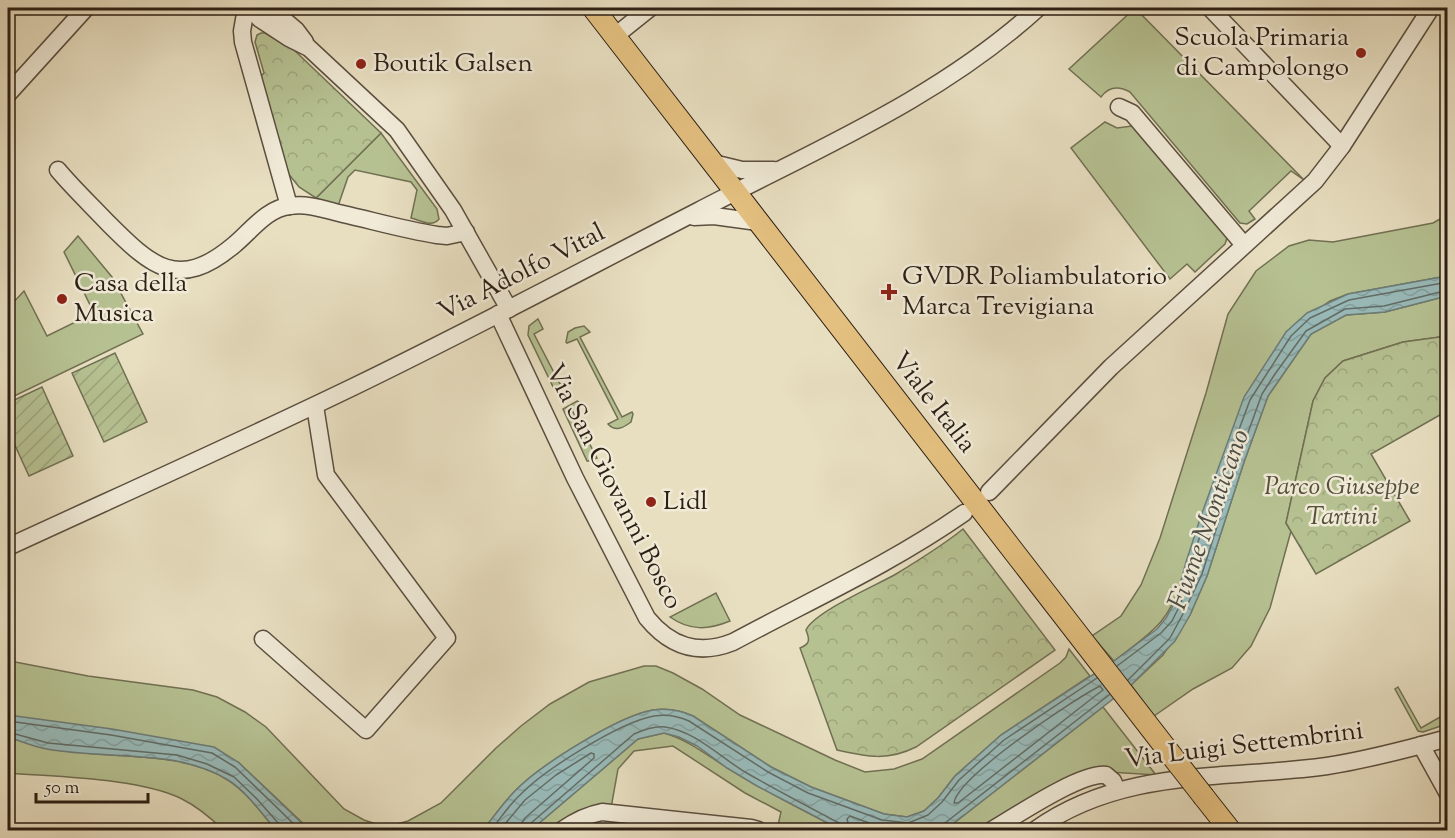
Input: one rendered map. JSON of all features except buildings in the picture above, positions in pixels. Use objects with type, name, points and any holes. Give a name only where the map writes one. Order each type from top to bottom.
[{"type":"main road","name":"Viale Italia","points":[[594,8],[1230,831]]},
{"type":"street","points":[[8,94],[86,8]]},
{"type":"street","points":[[289,206],[243,42],[243,20],[248,8],[289,39],[309,48]]},
{"type":"street","points":[[270,8],[296,30],[309,48]]},
{"type":"street","points":[[615,36],[650,8]]},
{"type":"street","name":"Via Adolfo Vital","points":[[8,547],[315,406],[781,170],[934,87],[1004,37],[1038,8]]},
{"type":"street","points":[[1210,8],[1342,146]]},
{"type":"street","points":[[989,492],[1112,367],[1315,181],[1342,146],[1431,8]]},
{"type":"street","name":"Via San Giovanni Bosco","points":[[309,48],[397,130],[466,232],[503,311],[575,478],[647,618],[662,633],[680,644],[697,649],[733,642],[885,563],[964,513]]},
{"type":"street","points":[[1119,107],[1132,113],[1244,245]]},
{"type":"street","points":[[713,163],[755,172],[781,170]]},
{"type":"street","points":[[58,170],[133,249],[157,266],[175,271],[197,266],[222,254],[269,214],[289,206],[316,207],[447,237],[466,232]]},
{"type":"street","points":[[684,218],[714,216],[758,222]]},
{"type":"street","points":[[263,639],[366,730],[447,638],[326,475],[315,406]]},
{"type":"street","name":"Via Luigi Settembrini","points":[[992,831],[1087,778],[1106,775],[1113,781],[1117,790],[1209,776],[1328,766],[1448,738]]},
{"type":"street","points":[[1421,745],[1448,794]]},
{"type":"street","points":[[1035,831],[1068,809],[1117,790]]},
{"type":"street","points":[[562,831],[576,820],[602,812],[751,828],[758,831]]},
{"type":"green space","points":[[1135,8],[1304,180],[1291,171],[1249,211],[1255,219],[1247,224],[1240,223],[1130,92],[1114,88],[1101,97],[1069,69]]},
{"type":"green space","points":[[261,33],[293,49],[381,133],[316,198],[299,187],[287,172],[261,76],[264,73],[255,42],[257,35]]},
{"type":"green space","points":[[1105,122],[1117,128],[1132,126],[1227,238],[1225,244],[1195,272],[1187,264],[1170,279],[1071,148]]},
{"type":"green space","points":[[381,133],[437,209],[439,219],[436,222],[422,222],[411,218],[417,190],[411,182],[355,170],[348,177],[338,206],[316,198]]},
{"type":"green space","points":[[1447,215],[1447,276],[1348,294],[1330,301],[1286,332],[1170,608],[1147,636],[1114,661],[1092,636],[1121,616],[1141,585],[1160,538],[1206,393],[1228,314],[1256,271],[1289,246],[1309,240],[1333,242],[1433,223]]},
{"type":"green space","points":[[78,236],[112,277],[143,334],[8,399],[8,308],[24,291],[47,336],[94,313],[64,252]]},
{"type":"green space","points":[[1447,296],[1447,336],[1403,342],[1343,361],[1325,378],[1313,401],[1286,523],[1291,531],[1270,608],[1251,646],[1232,668],[1193,689],[1154,716],[1131,685],[1163,655],[1190,615],[1207,576],[1268,396],[1311,334],[1346,315],[1385,312]]},
{"type":"green space","points":[[538,319],[543,329],[534,334],[560,384],[570,380],[571,382],[569,386],[556,393],[528,335],[529,326]]},
{"type":"green space","points":[[584,326],[590,332],[580,337],[622,417],[632,412],[633,414],[631,422],[622,427],[613,428],[608,424],[618,419],[577,339],[566,342],[568,332]]},
{"type":"green space","name":"Parco Giuseppe Tartini","points":[[1447,336],[1447,411],[1371,454],[1410,521],[1316,574],[1286,523],[1313,401],[1325,378],[1343,361],[1403,342]]},
{"type":"green space","points":[[115,353],[147,422],[104,442],[72,373]]},
{"type":"green space","points":[[42,387],[73,456],[29,476],[8,430],[8,403]]},
{"type":"green space","points":[[577,401],[582,404],[572,410],[597,458],[589,461],[563,409]]},
{"type":"green space","points":[[963,529],[1055,650],[916,747],[887,756],[837,750],[800,648],[808,641],[806,630],[811,623],[833,607],[896,574]]},
{"type":"green space","points":[[716,593],[730,621],[699,628],[677,622],[670,617]]},
{"type":"green space","points":[[1069,649],[1090,676],[1001,735],[955,776],[938,798],[924,811],[907,817],[884,814],[811,787],[771,767],[693,716],[663,709],[638,714],[620,722],[560,756],[515,791],[483,830],[310,830],[238,762],[8,715],[8,662],[10,661],[88,676],[193,690],[217,697],[245,712],[266,727],[344,809],[379,825],[393,825],[408,821],[441,803],[496,748],[550,704],[589,682],[644,666],[656,666],[673,673],[702,689],[740,715],[865,772],[894,769],[922,759],[1060,663],[1066,657]]},
{"type":"green space","points":[[1398,687],[1421,728],[1447,713],[1447,724],[1423,732],[1418,731],[1395,689]]},
{"type":"green space","points":[[1103,707],[1156,775],[1109,772],[986,830],[945,830]]},
{"type":"green space","points":[[664,733],[692,745],[788,803],[841,830],[777,830],[781,812],[745,793],[673,746],[634,751],[618,769],[611,808],[557,830],[531,830],[638,739]]},
{"type":"green space","points":[[8,737],[75,752],[177,761],[195,766],[212,772],[235,785],[276,830],[223,830],[188,802],[144,787],[97,780],[8,773]]},
{"type":"water","name":"Fiume Monticano","points":[[1447,276],[1447,296],[1385,312],[1346,315],[1311,334],[1268,396],[1207,576],[1190,615],[1175,641],[1131,685],[945,830],[841,830],[757,786],[697,746],[664,733],[638,739],[531,830],[483,830],[515,791],[560,756],[620,722],[658,709],[683,712],[693,716],[771,767],[811,787],[884,814],[907,817],[924,811],[938,798],[955,776],[1001,735],[1114,661],[1157,629],[1166,618],[1176,600],[1201,516],[1244,397],[1286,332],[1307,313],[1348,294]]},
{"type":"water","points":[[8,715],[112,729],[214,747],[238,762],[309,830],[276,830],[235,785],[208,770],[186,763],[47,749],[8,737]]},
{"type":"place","name":"Scuola Primaria di Campolongo","points":[[1361,53]]},
{"type":"place","name":"Boutik Galsen","points":[[361,64]]},
{"type":"place","name":"GVDR Poliambulatorio Marca Trevigiana","points":[[889,292]]},
{"type":"place","name":"Casa della Musica","points":[[62,299]]},
{"type":"place","name":"Lidl","points":[[651,502]]}]
